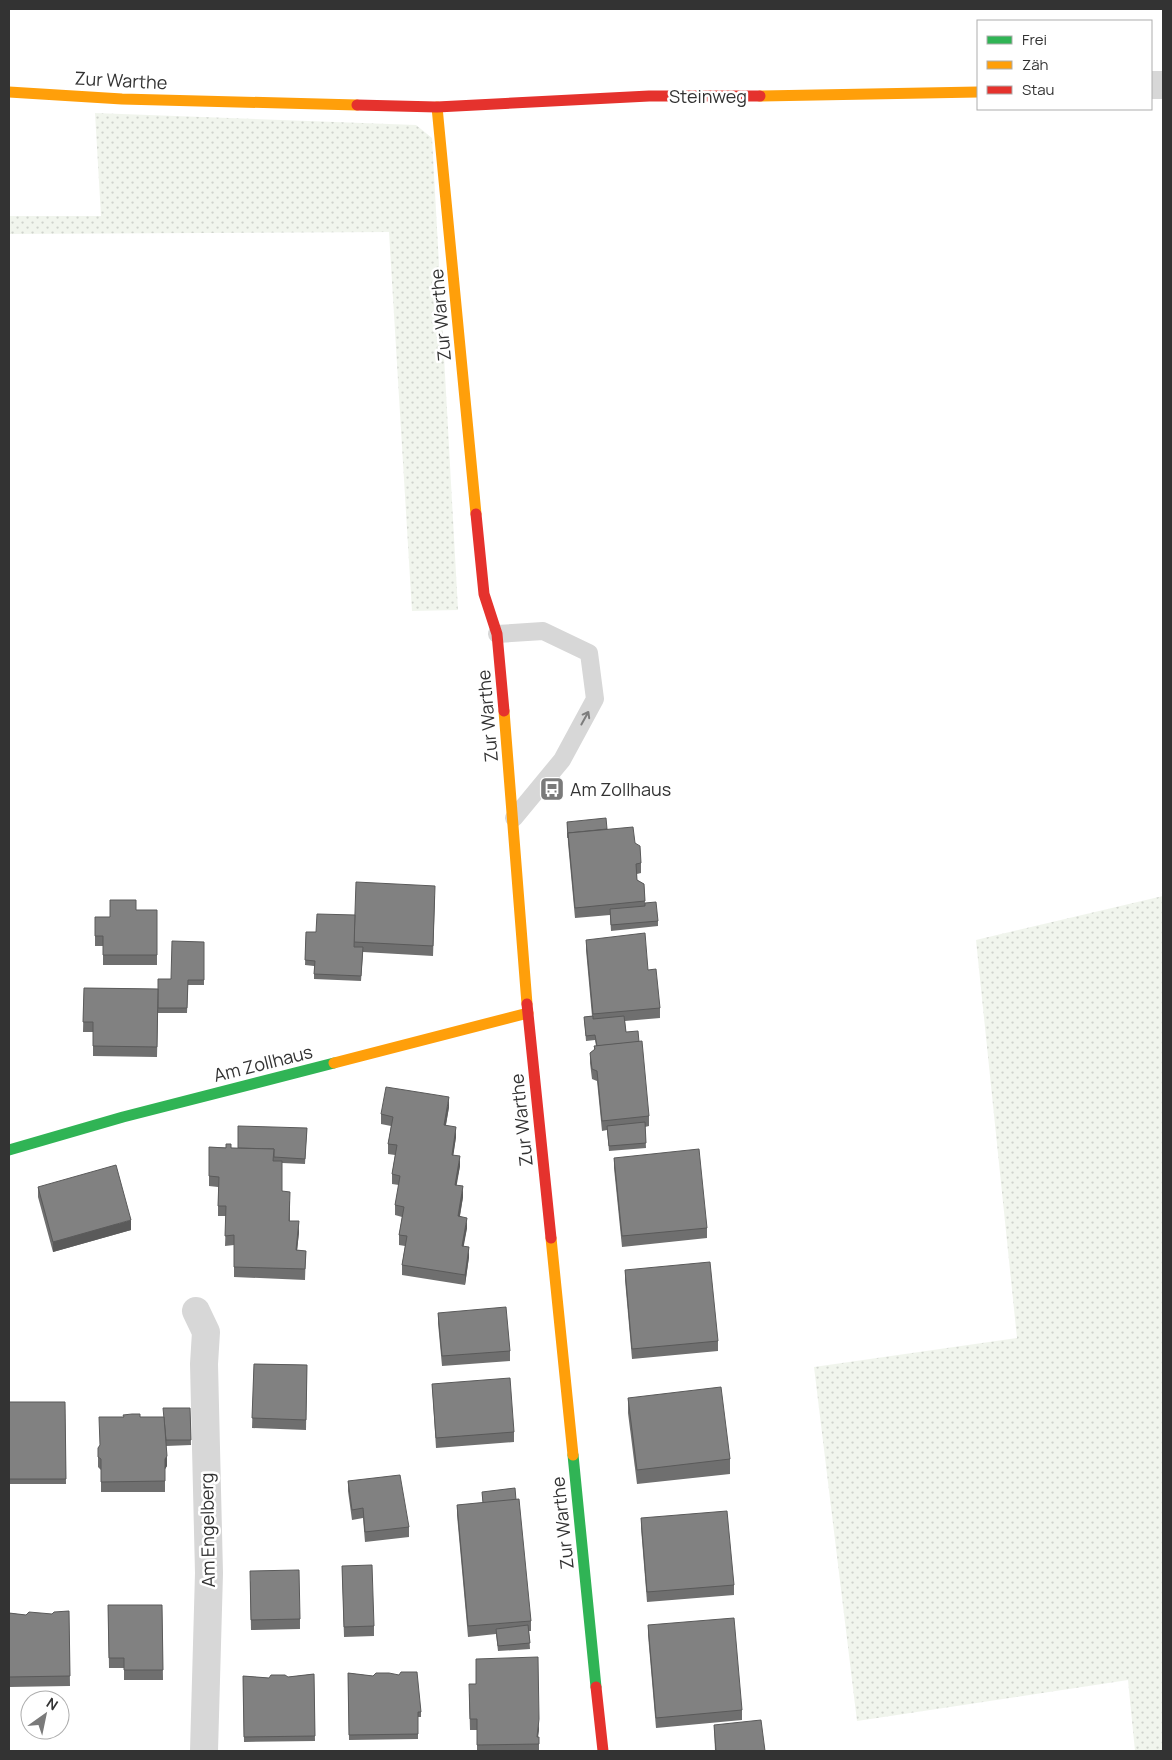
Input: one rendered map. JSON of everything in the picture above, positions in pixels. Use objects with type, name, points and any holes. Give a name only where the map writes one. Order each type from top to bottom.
[{"type":"street","name":"Zur Warthe","points":[[9,92],[122,99],[437,107],[484,594],[497,634],[514,818],[528,1013],[603,1751]]},
{"type":"street","name":"Steinweg","points":[[437,107],[649,96],[885,95],[977,92]]},
{"type":"street","name":"Am Zollhaus","points":[[9,1150],[123,1116],[528,1013]]},
{"type":"street","name":"Am Engelberg","points":[[196,1311],[206,1332],[204,1364],[209,1573],[204,1751]]},
{"type":"lane","points":[[497,634],[543,631],[589,653],[595,699],[562,760],[514,818]]},
{"type":"shaded area","points":[[95,113],[416,125],[432,138],[458,610],[412,611],[389,232],[9,234],[9,216],[101,216]]},
{"type":"shaded area","points":[[1163,896],[1163,1751],[1135,1751],[1128,1680],[857,1721],[814,1367],[1017,1338],[976,940]]},
{"type":"building","points":[[606,818],[607,829],[568,833],[568,838],[567,822]]},
{"type":"building","points":[[633,827],[635,843],[640,846],[641,863],[636,864],[637,880],[644,884],[645,901],[575,908],[568,833]]},
{"type":"building","points":[[356,882],[435,886],[433,946],[354,942]]},
{"type":"building","points":[[110,900],[136,900],[136,910],[157,910],[157,955],[103,955],[103,936],[95,936],[95,917],[110,917]]},
{"type":"building","points":[[656,902],[658,921],[611,925],[610,909],[645,906],[645,903]]},
{"type":"building","points":[[317,914],[355,915],[354,947],[363,947],[361,976],[314,974],[315,961],[305,960],[306,932],[316,932]]},
{"type":"building","points":[[645,933],[648,970],[656,969],[660,1008],[593,1014],[586,940]]},
{"type":"building","points":[[172,941],[204,942],[204,980],[188,980],[187,1008],[158,1008],[158,979],[171,979]]},
{"type":"building","points":[[84,988],[158,989],[157,1047],[93,1046],[93,1022],[83,1022]]},
{"type":"building","points":[[593,1016],[593,1019],[624,1016],[626,1032],[638,1031],[639,1042],[597,1046],[595,1035],[586,1036],[584,1017]]},
{"type":"building","points":[[642,1041],[649,1116],[602,1121],[597,1071],[592,1069],[590,1053],[595,1049],[594,1046]]},
{"type":"building","points":[[386,1087],[449,1097],[444,1125],[456,1127],[452,1155],[460,1156],[455,1185],[463,1186],[458,1216],[467,1218],[462,1246],[469,1247],[465,1275],[402,1265],[407,1236],[399,1235],[404,1207],[395,1205],[400,1176],[392,1174],[397,1145],[388,1144],[393,1117],[381,1114]]},
{"type":"building","points":[[645,1122],[646,1143],[609,1146],[607,1126]]},
{"type":"building","points":[[238,1126],[307,1128],[305,1159],[274,1157],[274,1149],[238,1148]]},
{"type":"building","points":[[226,1144],[231,1144],[231,1148],[274,1149],[273,1161],[282,1161],[282,1191],[290,1192],[289,1221],[299,1221],[296,1250],[306,1251],[305,1269],[234,1267],[234,1235],[225,1236],[226,1206],[218,1206],[219,1177],[209,1176],[209,1147],[226,1148]]},
{"type":"building","points":[[699,1149],[707,1228],[622,1236],[614,1158]]},
{"type":"building","points":[[116,1165],[131,1220],[53,1242],[38,1187]]},
{"type":"building","points":[[710,1262],[718,1341],[632,1349],[625,1270]]},
{"type":"building","points":[[506,1307],[510,1351],[442,1356],[438,1313]]},
{"type":"building","points":[[254,1364],[307,1365],[306,1420],[252,1418]]},
{"type":"building","points":[[510,1378],[514,1432],[436,1438],[432,1384]]},
{"type":"building","points":[[721,1387],[730,1459],[637,1470],[628,1398]]},
{"type":"building","points":[[9,1402],[65,1402],[66,1479],[9,1479]]},
{"type":"building","points":[[163,1408],[190,1408],[191,1440],[166,1440]]},
{"type":"building","points":[[140,1414],[140,1417],[164,1417],[167,1456],[165,1459],[165,1481],[101,1482],[101,1459],[98,1457],[100,1445],[99,1417],[124,1417],[123,1415]]},
{"type":"building","points":[[400,1475],[409,1527],[365,1532],[363,1508],[352,1510],[348,1481]]},
{"type":"building","points":[[515,1488],[516,1500],[483,1503],[482,1492]]},
{"type":"building","points":[[519,1499],[531,1621],[468,1626],[457,1505]]},
{"type":"building","points":[[727,1511],[734,1585],[647,1592],[641,1518]]},
{"type":"building","points":[[372,1565],[374,1626],[344,1627],[342,1566]]},
{"type":"building","points":[[299,1570],[300,1619],[251,1620],[250,1571]]},
{"type":"building","points":[[108,1605],[162,1605],[163,1670],[124,1670],[124,1658],[109,1658]]},
{"type":"building","points":[[69,1611],[70,1676],[9,1677],[9,1613],[26,1615],[29,1612],[52,1614],[54,1612]]},
{"type":"building","points":[[734,1618],[742,1710],[656,1718],[648,1625]]},
{"type":"building","points":[[528,1625],[530,1643],[498,1646],[496,1629]]},
{"type":"building","points":[[538,1657],[539,1719],[537,1737],[539,1737],[539,1744],[477,1745],[477,1719],[470,1719],[469,1684],[476,1684],[476,1659]]},
{"type":"building","points":[[401,1672],[417,1672],[421,1712],[418,1712],[418,1734],[349,1735],[348,1673],[373,1676],[376,1673],[399,1675]]},
{"type":"building","points":[[314,1674],[315,1736],[244,1737],[243,1676],[269,1678],[271,1675],[285,1675],[288,1677]]},
{"type":"building","points":[[761,1720],[765,1751],[716,1751],[714,1725]]},
{"type":"traffic: fast","points":[[9,1150],[123,1117],[334,1063]]},
{"type":"traffic: fast","points":[[573,1455],[596,1687]]},
{"type":"traffic: slow","points":[[9,92],[122,99],[357,105]]},
{"type":"traffic: slow","points":[[760,96],[977,92]]},
{"type":"traffic: slow","points":[[437,107],[476,514]]},
{"type":"traffic: slow","points":[[504,711],[527,1004]]},
{"type":"traffic: slow","points":[[334,1063],[528,1013]]},
{"type":"traffic: slow","points":[[551,1238],[573,1455]]},
{"type":"traffic: jam","points":[[357,105],[437,107],[649,96],[760,96]]},
{"type":"traffic: jam","points":[[476,514],[484,594],[497,634],[504,711]]},
{"type":"traffic: jam","points":[[527,1004],[551,1238]]},
{"type":"traffic: jam","points":[[596,1687],[603,1751]]},
{"type":"place","name":"Am Zollhaus","points":[[552,789]]}]
